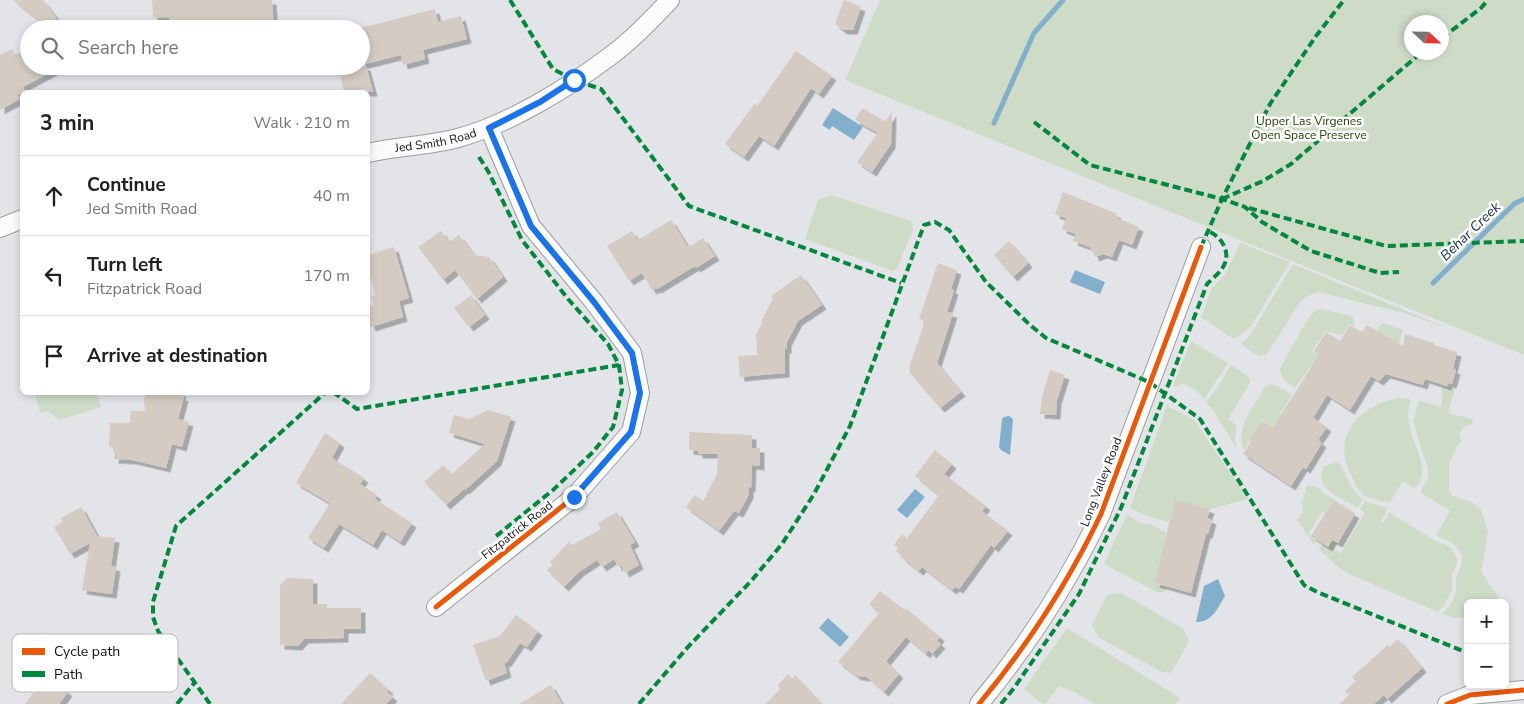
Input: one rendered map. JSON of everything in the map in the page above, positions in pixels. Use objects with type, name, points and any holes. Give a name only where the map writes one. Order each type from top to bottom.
[{"type":"street","name":"Jed Smith Road","points":[[370,153],[456,139],[489,128],[540,102],[610,57],[670,0]]},
{"type":"street","name":"Fitzpatrick Road","points":[[436,606],[574,497],[631,432],[640,393],[632,353],[594,302],[531,226],[489,128]]},
{"type":"street","points":[[0,228],[20,220]]},
{"type":"street","name":"Long Valley Road","points":[[979,704],[1001,678],[1038,626],[1081,556],[1101,514],[1201,247]]},
{"type":"street","points":[[1447,704],[1470,696],[1524,690]]},
{"type":"green space","name":"Upper Las Virgenes Open Space Preserve","points":[[880,0],[1524,0],[1524,355],[845,80]]},
{"type":"green space","points":[[831,195],[911,221],[913,230],[897,268],[893,271],[805,239],[818,200]]},
{"type":"green space","points":[[1240,243],[1290,262],[1251,326],[1234,339],[1201,317],[1212,288],[1225,275]]},
{"type":"green space","points":[[1293,264],[1450,329],[1404,313],[1318,292],[1301,301],[1266,355],[1259,356],[1241,344],[1250,335]]},
{"type":"green space","points":[[1321,309],[1352,316],[1355,326],[1350,324],[1342,335],[1325,331],[1312,351],[1329,362],[1322,375],[1310,367],[1295,388],[1284,380],[1280,368],[1309,317],[1315,311]]},
{"type":"green space","points":[[1382,323],[1403,330],[1396,353],[1377,330]]},
{"type":"green space","points":[[1191,341],[1228,363],[1204,399],[1197,391],[1182,383],[1178,387],[1173,386]]},
{"type":"green space","points":[[1231,365],[1249,377],[1250,383],[1228,419],[1236,425],[1235,439],[1237,449],[1206,402]]},
{"type":"green space","points":[[1272,384],[1292,394],[1280,414],[1286,420],[1279,430],[1262,420],[1244,451],[1242,433],[1244,425],[1265,387]]},
{"type":"green space","points":[[1442,386],[1455,389],[1448,413],[1472,419],[1473,424],[1465,427],[1459,434],[1462,441],[1457,446],[1449,464],[1449,491],[1453,496],[1471,502],[1481,510],[1488,533],[1481,572],[1498,596],[1498,599],[1464,599],[1464,617],[1454,618],[1442,614],[1451,603],[1455,594],[1456,579],[1462,558],[1459,550],[1454,545],[1436,535],[1450,511],[1420,492],[1428,478],[1428,470],[1413,421],[1419,401],[1441,407]]},
{"type":"green space","points":[[35,395],[97,395],[101,407],[59,420],[48,411],[41,413]]},
{"type":"green space","points":[[1400,398],[1410,399],[1411,401],[1408,413],[1409,425],[1421,460],[1423,471],[1421,480],[1414,488],[1403,481],[1390,502],[1373,499],[1362,493],[1351,475],[1346,460],[1345,447],[1347,435],[1353,424],[1362,414],[1386,401]]},
{"type":"green space","points":[[1167,406],[1194,420],[1248,499],[1210,509],[1175,499],[1169,522],[1144,515],[1130,508]]},
{"type":"green space","points":[[1337,462],[1340,464],[1352,488],[1362,500],[1358,508],[1329,491],[1322,481],[1321,476],[1324,468]]},
{"type":"green space","points":[[1309,485],[1320,488],[1322,492],[1355,513],[1333,501],[1325,513],[1322,512],[1308,534],[1316,540],[1314,545],[1297,520],[1303,511],[1301,502],[1304,499],[1303,494],[1306,493],[1305,488]]},
{"type":"green space","points":[[1365,501],[1387,508],[1380,522],[1383,523],[1390,513],[1432,539],[1450,547],[1456,555],[1457,561],[1452,575],[1452,589],[1445,604],[1438,612],[1349,574],[1338,567],[1319,549],[1323,544],[1328,547],[1332,540],[1338,543],[1334,549],[1341,553],[1365,513],[1360,509]]},
{"type":"green space","points":[[1127,514],[1139,523],[1152,525],[1166,533],[1165,539],[1167,539],[1155,583],[1167,589],[1164,592],[1157,592],[1104,564]]},
{"type":"green space","points":[[1121,593],[1184,629],[1189,641],[1171,673],[1162,672],[1098,637],[1092,624],[1108,594]]},
{"type":"green space","points":[[1067,628],[1180,698],[1176,704],[1095,704],[1075,692],[1059,686],[1043,704],[1024,689]]},
{"type":"water","points":[[833,108],[863,127],[854,140],[832,126],[830,130],[822,125]]},
{"type":"water","points":[[1075,270],[1105,282],[1100,294],[1070,282]]},
{"type":"water","points":[[1009,416],[1013,419],[1010,455],[999,447],[1002,419]]},
{"type":"water","points":[[915,489],[925,497],[907,518],[897,510]]},
{"type":"water","points":[[1218,579],[1225,596],[1210,617],[1202,622],[1196,622],[1204,586]]},
{"type":"water","points":[[828,618],[849,637],[840,647],[819,628]]},
{"type":"building","points":[[13,0],[43,0],[57,20],[37,19]]},
{"type":"building","points":[[152,0],[272,0],[273,20],[170,20],[169,17],[153,18]]},
{"type":"building","points":[[844,0],[861,7],[853,30],[843,30],[835,24]]},
{"type":"building","points":[[435,9],[438,22],[461,16],[467,39],[423,50],[425,59],[403,65],[401,55],[370,63],[370,26]]},
{"type":"building","points":[[12,49],[15,55],[20,53],[20,75],[45,75],[23,87],[24,90],[20,90],[18,95],[20,99],[0,110],[0,55]]},
{"type":"building","points":[[796,51],[832,76],[819,94],[811,88],[774,146],[759,136],[744,157],[725,144],[754,104],[757,106]]},
{"type":"building","points":[[340,75],[368,75],[373,92],[370,92],[370,90],[344,90]]},
{"type":"building","points":[[862,108],[885,121],[884,123],[892,112],[891,144],[872,172],[857,162],[878,133],[855,120]]},
{"type":"building","points":[[1063,192],[1117,214],[1115,217],[1139,227],[1132,245],[1119,240],[1112,257],[1103,254],[1095,257],[1090,247],[1073,241],[1076,234],[1062,229],[1066,218],[1055,214]]},
{"type":"building","points":[[671,220],[688,247],[703,238],[715,256],[657,289],[652,290],[642,273],[629,281],[607,246],[632,231],[638,240]]},
{"type":"building","points":[[441,231],[449,242],[459,235],[474,255],[489,257],[503,277],[477,299],[455,270],[443,280],[418,247]]},
{"type":"building","points":[[1009,241],[1028,263],[1013,277],[994,255]]},
{"type":"building","points":[[394,247],[409,298],[399,301],[403,317],[371,327],[370,306],[374,305],[371,296],[375,295],[370,276],[370,254]]},
{"type":"building","points":[[938,263],[957,270],[951,289],[954,290],[947,312],[953,313],[937,363],[961,392],[940,408],[910,373],[909,368],[925,321],[919,319]]},
{"type":"building","points":[[801,275],[822,305],[798,321],[787,342],[787,349],[785,349],[785,373],[740,377],[738,356],[757,355],[756,335],[773,298],[771,296]]},
{"type":"building","points":[[471,295],[485,315],[469,327],[454,308]]},
{"type":"building","points":[[1350,325],[1362,332],[1367,325],[1403,346],[1405,334],[1457,352],[1453,369],[1456,370],[1452,384],[1448,383],[1447,386],[1425,379],[1423,385],[1386,374],[1379,381],[1371,376],[1350,410],[1327,395],[1313,418],[1327,427],[1318,440],[1322,443],[1306,469],[1303,467],[1291,486],[1243,454],[1262,421],[1273,427],[1319,355],[1314,351],[1326,332],[1340,341]]},
{"type":"building","points":[[1050,370],[1065,375],[1057,400],[1056,415],[1040,414],[1042,397]]},
{"type":"building","points":[[146,395],[181,395],[184,397],[178,419],[189,422],[182,447],[172,444],[166,468],[132,460],[114,459],[115,447],[109,447],[110,423],[130,423],[131,411],[145,411],[144,400]]},
{"type":"building","points":[[488,410],[511,417],[497,461],[446,505],[424,482],[443,465],[452,474],[485,444],[449,433],[454,415],[469,419]]},
{"type":"building","points":[[689,432],[752,435],[752,448],[760,448],[760,466],[752,465],[749,494],[739,513],[734,511],[719,531],[686,507],[695,495],[703,501],[717,474],[718,454],[698,454],[698,451],[689,450]]},
{"type":"building","points":[[325,433],[340,443],[332,458],[364,478],[360,484],[377,495],[375,499],[412,523],[400,542],[382,530],[373,545],[339,524],[324,548],[308,538],[330,503],[296,483]]},
{"type":"building","points":[[935,450],[952,464],[944,474],[986,506],[982,511],[1008,531],[994,548],[991,545],[959,589],[955,587],[952,590],[922,567],[919,571],[901,557],[896,551],[898,548],[894,545],[902,534],[907,538],[939,495],[915,476]]},
{"type":"building","points":[[1175,499],[1210,509],[1207,518],[1212,520],[1208,534],[1206,534],[1191,593],[1155,583]]},
{"type":"building","points":[[1333,501],[1355,514],[1338,543],[1332,540],[1328,547],[1311,536]]},
{"type":"building","points":[[81,507],[97,536],[115,538],[111,566],[116,567],[112,594],[82,590],[90,543],[70,554],[54,527],[63,522],[61,518]]},
{"type":"building","points":[[617,512],[635,542],[630,545],[639,565],[625,573],[621,565],[618,567],[614,559],[602,567],[597,560],[579,572],[564,587],[547,570],[553,565],[550,562],[569,542],[572,545],[601,529],[598,523]]},
{"type":"building","points":[[287,578],[313,579],[313,604],[327,604],[327,608],[361,608],[361,629],[344,629],[344,638],[304,639],[298,646],[280,645],[280,585]]},
{"type":"building","points":[[880,591],[905,610],[907,609],[940,637],[937,641],[941,644],[932,654],[928,650],[926,654],[906,637],[886,661],[899,674],[884,692],[867,677],[857,676],[838,662],[879,613],[869,604]]},
{"type":"building","points":[[516,615],[538,631],[527,647],[520,643],[507,662],[504,663],[507,673],[486,681],[473,645],[500,636]]},
{"type":"building","points":[[1398,639],[1422,668],[1387,699],[1384,695],[1374,704],[1339,704],[1349,695],[1345,691],[1356,681],[1352,677],[1388,645],[1389,647]]},
{"type":"building","points":[[370,673],[389,690],[387,692],[393,697],[386,704],[341,704]]},
{"type":"building","points":[[788,674],[793,679],[795,675],[822,704],[765,704],[780,689],[778,685]]},
{"type":"building","points":[[551,685],[562,704],[519,704]]},
{"type":"building","points":[[34,692],[68,692],[59,704],[25,704]]},
{"type":"waterway","points":[[994,123],[1034,33],[1063,0]]},
{"type":"waterway","name":"Behar Creek","points":[[1433,283],[1514,204],[1524,199]]},
{"type":"marked path","points":[[510,0],[553,69],[574,80],[601,89],[689,206],[901,283]]},
{"type":"marked path","points":[[1201,247],[1222,199],[1270,104],[1316,36],[1344,0]]},
{"type":"marked path","points":[[1449,33],[1481,8],[1488,0]]},
{"type":"marked path","points":[[1222,199],[1263,181],[1291,164],[1413,60]]},
{"type":"marked path","points":[[1034,122],[1090,165],[1222,199],[1245,207],[1262,222],[1311,251],[1380,273],[1399,272]]},
{"type":"marked path","points":[[479,157],[488,171],[522,240],[568,299],[608,344],[619,365],[622,390],[613,427],[593,452],[553,490],[495,537]]},
{"type":"marked path","points":[[1249,208],[1386,246],[1524,241]]},
{"type":"marked path","points":[[639,704],[687,648],[752,580],[782,544],[814,494],[850,426],[924,225],[935,222],[949,230],[986,282],[1046,338],[1149,382],[1200,419],[1304,585],[1464,651]]},
{"type":"marked path","points":[[1001,704],[1079,594],[1121,508],[1207,284],[1225,264],[1225,247],[1218,238],[1208,231]]},
{"type":"marked path","points":[[337,395],[357,409],[619,365]]},
{"type":"marked path","points":[[160,634],[153,617],[153,602],[176,526],[323,395]]},
{"type":"marked path","points":[[178,659],[210,704]]},
{"type":"marked path","points":[[177,704],[195,682]]},
{"type":"cycle path","points":[[436,607],[574,497],[631,432],[640,393],[632,353],[594,302],[531,226],[489,128]]},
{"type":"cycle path","points":[[979,704],[1014,659],[1046,613],[1075,564],[1101,514],[1201,247]]},
{"type":"cycle path","points":[[1447,704],[1470,695],[1524,690]]},
{"type":"route","points":[[574,80],[540,102],[489,128],[531,226],[594,302],[632,353],[640,393],[631,432],[574,497]]}]
